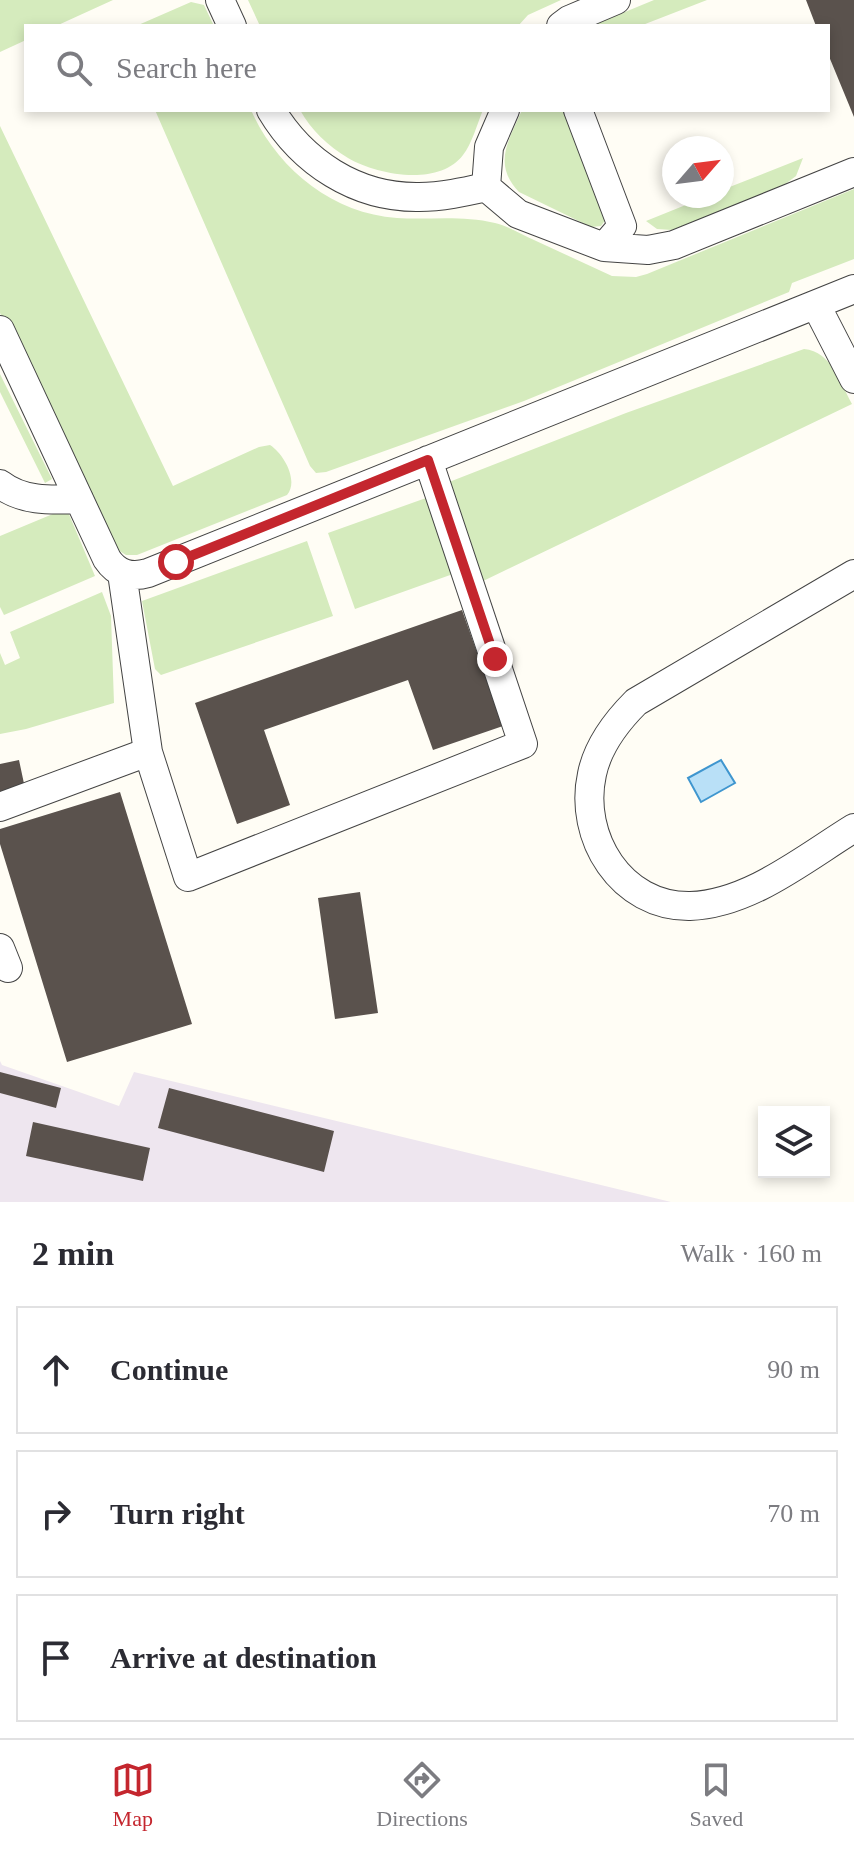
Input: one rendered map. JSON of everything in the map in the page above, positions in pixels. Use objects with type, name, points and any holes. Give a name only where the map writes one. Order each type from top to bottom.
[{"type":"lane","points":[[220,0],[231,24]]},
{"type":"lane","points":[[564,24],[616,0]]},
{"type":"lane","points":[[272,112],[299,149],[350,184],[418,198],[486,187],[518,214],[604,247],[648,250],[674,245],[854,172]]},
{"type":"lane","points":[[486,187],[489,147],[504,112]]},
{"type":"lane","points":[[579,112],[622,226],[604,247]]},
{"type":"lane","points":[[0,330],[107,559],[122,573],[135,576],[854,289]]},
{"type":"lane","points":[[816,305],[854,379]]},
{"type":"lane","points":[[122,573],[148,752],[188,877],[523,744],[428,460]]},
{"type":"lane","points":[[0,484],[9,491],[40,500],[79,499]]},
{"type":"lane","points":[[854,574],[636,702],[621,717],[598,755],[590,798],[591,823],[611,869],[637,891],[669,904],[691,906],[740,895],[854,828]]},
{"type":"lane","points":[[0,807],[148,752]]},
{"type":"shaded area","points":[[0,1061],[2,1065],[119,1106],[134,1072],[671,1202],[0,1202]]},
{"type":"green space","points":[[0,0],[113,0],[60,24],[24,24],[24,41],[0,52]]},
{"type":"green space","points":[[248,0],[561,0],[528,15],[520,24],[259,24]]},
{"type":"green space","points":[[654,0],[707,0],[645,24],[596,24]]},
{"type":"green space","points":[[191,2],[204,5],[213,24],[141,24]]},
{"type":"green space","points":[[156,112],[252,112],[262,131],[291,168],[309,184],[350,207],[397,218],[458,218],[495,223],[612,276],[647,274],[854,189],[854,259],[792,283],[789,292],[524,401],[326,472],[316,473],[310,466]]},
{"type":"green space","points":[[301,112],[482,112],[463,155],[452,165],[424,174],[391,173],[360,164],[334,148]]},
{"type":"green space","points":[[521,112],[566,112],[606,219],[601,226],[591,227],[519,192],[506,172],[506,152]]},
{"type":"green space","points":[[0,126],[173,486],[259,447],[270,445],[280,455],[291,475],[287,495],[137,555],[126,555],[113,547],[0,313]]},
{"type":"green space","points":[[803,158],[796,176],[780,188],[734,206],[734,185]]},
{"type":"green space","points":[[678,208],[729,208],[672,230],[657,229],[646,221]]},
{"type":"green space","points":[[804,349],[814,351],[828,362],[852,404],[479,583],[444,484],[626,413]]},
{"type":"green space","points":[[0,374],[52,479],[45,483],[0,392]]},
{"type":"green space","points":[[426,498],[453,574],[355,609],[328,533]]},
{"type":"green space","points":[[60,511],[68,512],[95,576],[4,615],[0,607],[0,536]]},
{"type":"green space","points":[[307,541],[333,616],[161,675],[155,669],[142,601]]},
{"type":"green space","points":[[102,592],[111,616],[114,703],[0,734],[0,653],[5,665],[20,658],[10,632]]},
{"type":"water","points":[[721,760],[735,783],[701,802],[688,778]]},
{"type":"building","points":[[806,0],[854,0],[854,117],[830,59],[830,24],[815,24]]},
{"type":"building","points":[[462,610],[503,726],[433,750],[408,680],[264,730],[290,805],[237,824],[195,703]]},
{"type":"building","points":[[19,760],[26,793],[0,799],[0,764]]},
{"type":"building","points":[[120,792],[192,1024],[67,1062],[0,844],[0,829]]},
{"type":"building","points":[[360,892],[378,1013],[335,1019],[318,898]]},
{"type":"building","points":[[0,1072],[61,1088],[56,1108],[0,1093]]},
{"type":"building","points":[[169,1088],[334,1131],[324,1172],[158,1128]]},
{"type":"building","points":[[33,1122],[150,1148],[143,1181],[26,1156]]},
{"type":"route","points":[[176,562],[428,460],[495,659]]}]
